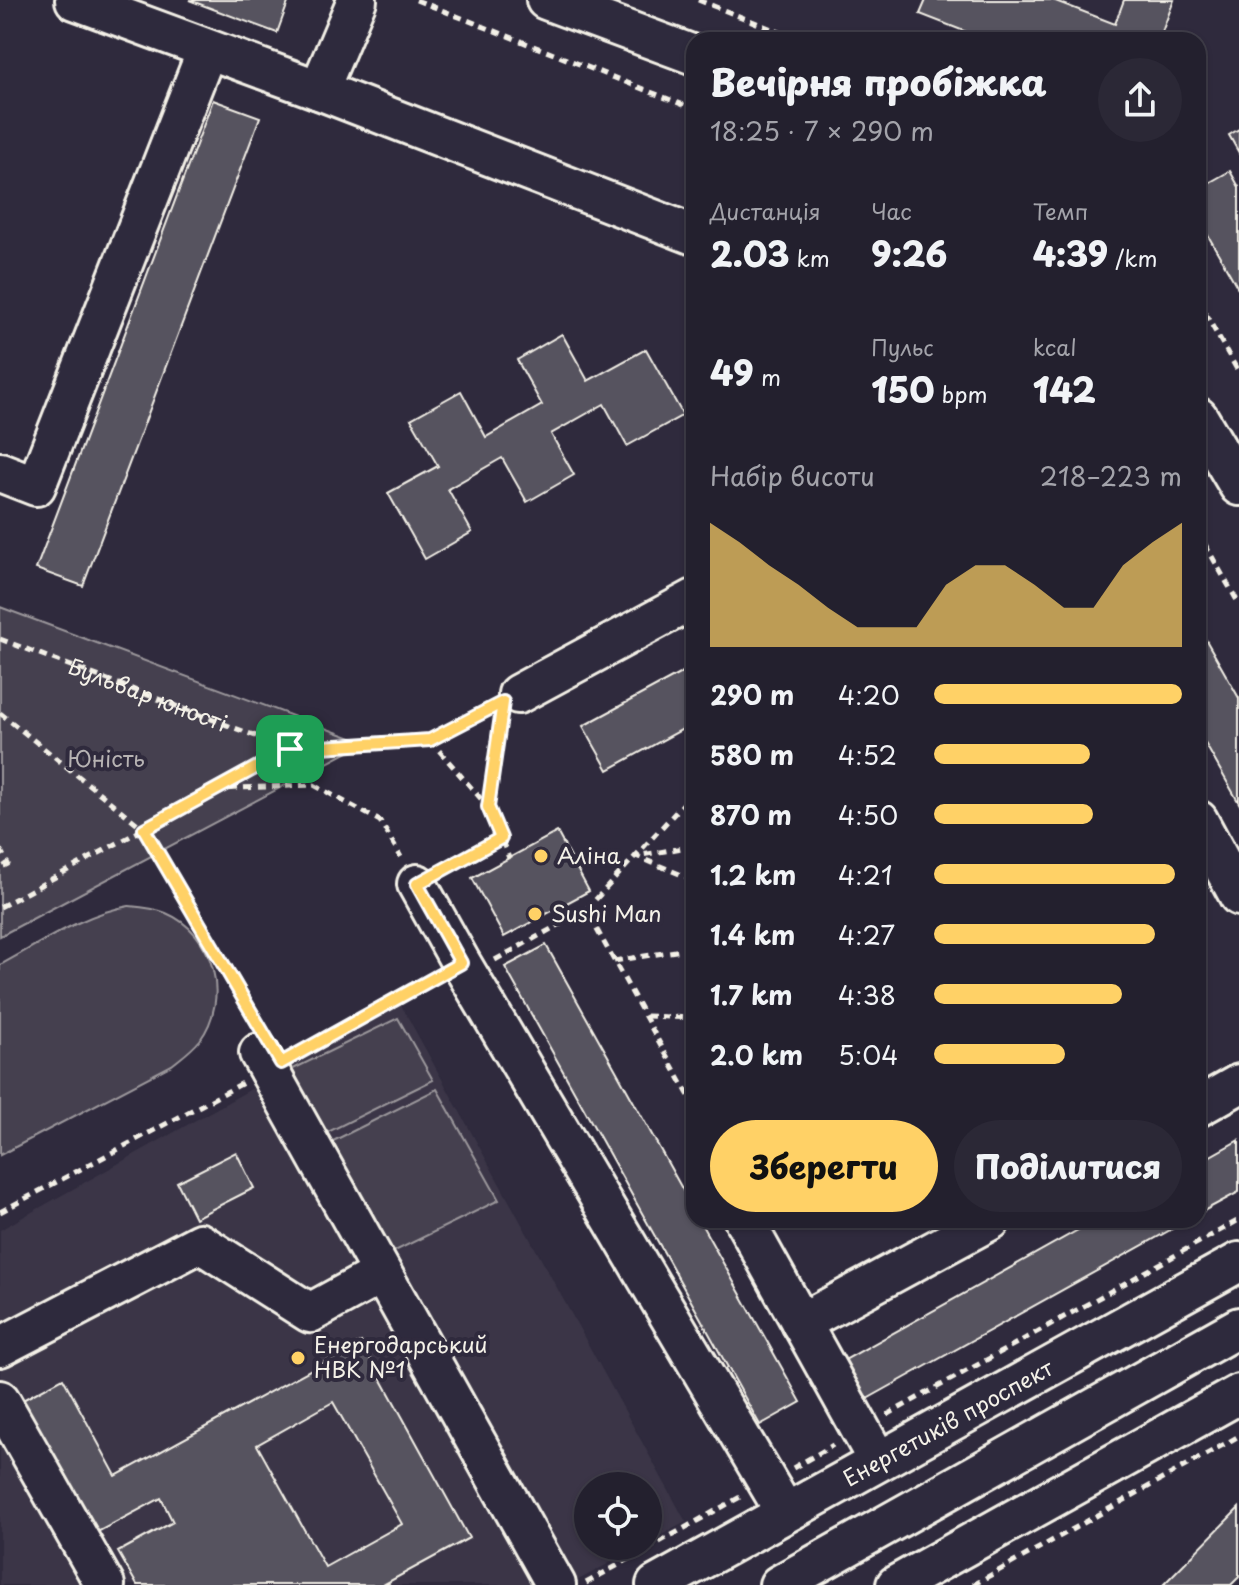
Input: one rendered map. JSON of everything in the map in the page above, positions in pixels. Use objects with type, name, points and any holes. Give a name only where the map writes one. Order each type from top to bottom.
[{"type":"street","points":[[75,0],[319,90],[686,232]]},
{"type":"street","points":[[319,90],[357,0]]},
{"type":"street","points":[[546,0],[686,52]]},
{"type":"street","points":[[0,472],[36,486],[207,50]]},
{"type":"street","points":[[1206,430],[1239,486]]},
{"type":"street","points":[[511,698],[686,603]]},
{"type":"street","points":[[1208,860],[1239,896]]},
{"type":"street","points":[[417,884],[776,1497]]},
{"type":"street","points":[[261,1049],[381,1274],[556,1585]]},
{"type":"street","points":[[1206,1103],[1239,1084]]},
{"type":"street","points":[[748,1228],[869,1446]]},
{"type":"street","points":[[801,1323],[976,1228]]},
{"type":"street","points":[[0,1347],[200,1243],[310,1313],[381,1274]]},
{"type":"street","name":"Енергетиків проспект","points":[[656,1585],[776,1497],[869,1446],[1239,1262]]},
{"type":"street","points":[[779,1585],[1239,1327]]},
{"type":"street","points":[[896,1585],[1239,1394]]},
{"type":"street","points":[[0,1400],[105,1585]]},
{"type":"path","points":[[416,0],[686,106]]},
{"type":"path","points":[[698,0],[780,32]]},
{"type":"path","points":[[1206,315],[1239,373]]},
{"type":"path","points":[[1206,546],[1239,604]]},
{"type":"path","name":"Бульвар юності","points":[[0,639],[290,749],[430,740],[511,698]]},
{"type":"path","points":[[488,807],[511,698]]},
{"type":"path","points":[[0,713],[144,829],[261,1049]]},
{"type":"path","points":[[430,740],[488,807],[509,858]]},
{"type":"path","points":[[0,907],[290,749]]},
{"type":"path","points":[[216,789],[314,785],[380,821],[417,884],[501,838]]},
{"type":"path","points":[[0,1212],[261,1049],[465,969],[586,910],[686,801]]},
{"type":"path","points":[[636,856],[686,847]]},
{"type":"path","points":[[0,849],[8,864],[0,868]]},
{"type":"path","points":[[636,856],[686,877]]},
{"type":"path","points":[[586,910],[686,1090]]},
{"type":"path","points":[[614,961],[686,949]]},
{"type":"path","points":[[645,1016],[686,1018]]},
{"type":"path","points":[[582,1585],[776,1497],[869,1446],[1239,1220]]},
{"type":"path","points":[[973,1585],[1239,1436]]},
{"type":"shaded area","name":"Енергодарський НВК №1","points":[[401,1005],[658,1472],[574,1472],[574,1560],[615,1560],[569,1585],[0,1585],[0,1230]]},
{"type":"shaded area","name":"Енергодарський НВК №1","points":[[662,1478],[686,1522],[662,1535]]},
{"type":"green space","name":"Юність","points":[[0,607],[365,743],[0,936]]},
{"type":"green space","points":[[129,906],[166,913],[183,922],[196,935],[213,968],[216,987],[215,1005],[209,1023],[197,1044],[172,1065],[0,1155],[0,965],[79,922]]},
{"type":"green space","points":[[398,1018],[433,1080],[324,1134],[289,1071]]},
{"type":"green space","points":[[437,1089],[499,1200],[391,1253],[329,1143]]},
{"type":"building","points":[[189,0],[289,0],[277,33]]},
{"type":"building","points":[[926,0],[1053,0],[1115,24],[1124,0],[1174,0],[1162,32],[966,32],[920,14]]},
{"type":"building","points":[[213,100],[260,117],[83,586],[36,569]]},
{"type":"building","points":[[1239,129],[1239,153],[1229,135]]},
{"type":"building","points":[[1230,171],[1239,187],[1239,290],[1206,232],[1206,184]]},
{"type":"building","points":[[562,334],[588,381],[646,349],[683,415],[627,446],[604,404],[551,434],[574,475],[527,502],[502,458],[448,489],[472,532],[425,559],[388,493],[438,466],[411,419],[461,391],[486,437],[542,405],[517,360]]},
{"type":"building","points":[[1206,640],[1239,698],[1239,803],[1206,745]]},
{"type":"building","points":[[686,670],[686,727],[608,770],[583,726]]},
{"type":"building","points":[[557,832],[589,891],[504,937],[472,878]]},
{"type":"building","points":[[546,945],[686,1196],[686,1228],[703,1228],[801,1402],[760,1425],[505,967]]},
{"type":"building","points":[[1239,1140],[1239,1192],[1206,1210],[1206,1159]]},
{"type":"building","points":[[236,1152],[254,1188],[195,1218],[177,1182]]},
{"type":"building","points":[[1082,1228],[1174,1228],[867,1399],[845,1360]]},
{"type":"building","points":[[361,1342],[469,1538],[383,1585],[137,1585],[118,1552],[173,1522],[161,1498],[92,1535],[19,1402],[63,1378],[116,1476]],"holes":[[[333,1402],[402,1524],[325,1567],[257,1445]]]},
{"type":"building","points":[[1239,1508],[1239,1577],[1231,1585],[1163,1585]]},
{"type":"place","name":"Аліна","points":[[541,856]]},
{"type":"place","name":"Sushi Man","points":[[535,914]]},
{"type":"place","name":"Енергодарський НВК №1","points":[[298,1358]]},
{"type":"route","points":[[503,702],[488,807],[501,838],[417,884],[461,963],[281,1063],[144,829],[290,749],[430,740],[503,702]]}]
